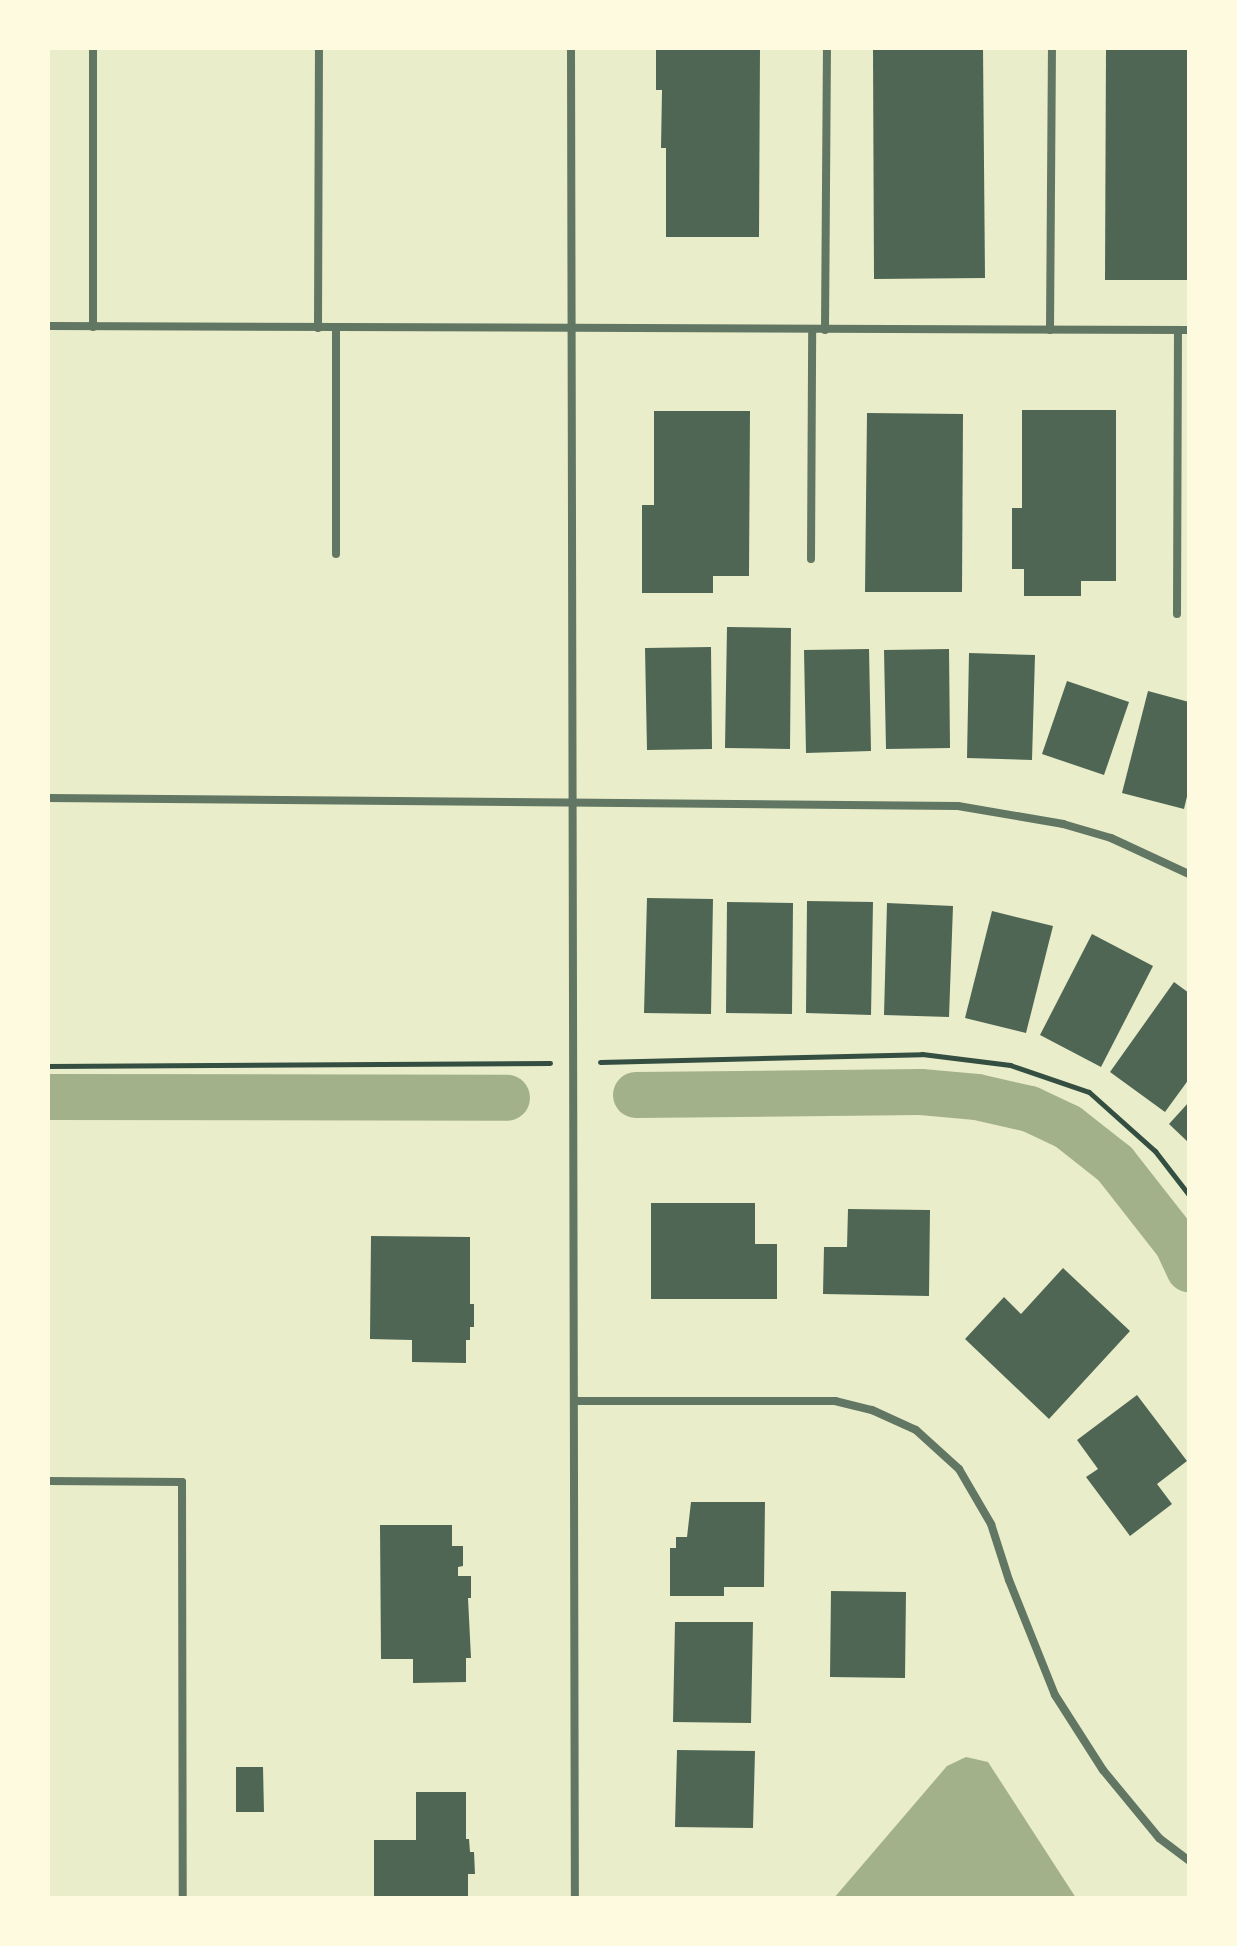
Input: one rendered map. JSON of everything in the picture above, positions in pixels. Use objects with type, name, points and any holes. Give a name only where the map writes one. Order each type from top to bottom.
[{"type":"street","points":[[93,48],[93,327]]},
{"type":"street","points":[[318,328],[319,48]]},
{"type":"street","points":[[571,48],[577,1401],[575,1898]]},
{"type":"street","points":[[825,330],[827,48]]},
{"type":"street","points":[[1050,330],[1052,48]]},
{"type":"street","points":[[48,326],[1189,330]]},
{"type":"street","points":[[336,328],[336,554]]},
{"type":"street","points":[[811,559],[812,330]]},
{"type":"street","points":[[1177,614],[1178,330]]},
{"type":"street","points":[[48,798],[574,800],[945,806],[998,811],[1063,824],[1111,838],[1189,874]]},
{"type":"street","points":[[577,1401],[835,1401],[872,1410],[916,1430],[959,1469],[991,1524],[1009,1580],[1055,1695],[1103,1770],[1159,1838],[1189,1861]]},
{"type":"street","points":[[48,1481],[182,1482],[183,1898]]},
{"type":"path","points":[[48,1066],[575,1063],[922,1054],[1010,1065],[1089,1092],[1155,1151],[1189,1195]]},
{"type":"shaded area","points":[[966,1757],[988,1762],[1076,1898],[834,1898],[947,1766]]},
{"type":"building","points":[[656,48],[760,48],[759,237],[666,237],[666,148],[661,148],[662,90],[656,90]]},
{"type":"building","points":[[873,48],[983,48],[985,278],[874,279]]},
{"type":"building","points":[[1106,48],[1189,48],[1189,280],[1105,280]]},
{"type":"building","points":[[1022,410],[1116,410],[1116,581],[1081,581],[1081,596],[1024,596],[1024,569],[1012,569],[1012,508],[1022,508]]},
{"type":"building","points":[[654,411],[750,411],[749,576],[713,576],[713,593],[642,593],[642,505],[654,505]]},
{"type":"building","points":[[867,413],[963,414],[962,592],[865,592]]},
{"type":"building","points":[[727,627],[791,628],[790,749],[725,748]]},
{"type":"building","points":[[711,647],[712,749],[647,750],[645,648]]},
{"type":"building","points":[[869,649],[871,751],[806,753],[804,650]]},
{"type":"building","points":[[949,649],[950,748],[886,749],[884,650]]},
{"type":"building","points":[[969,653],[1035,655],[1032,760],[967,758]]},
{"type":"building","points":[[1067,681],[1129,702],[1104,775],[1042,754]]},
{"type":"building","points":[[1148,691],[1189,702],[1189,788],[1184,809],[1122,793]]},
{"type":"building","points":[[647,898],[713,899],[711,1014],[644,1013]]},
{"type":"building","points":[[807,901],[873,902],[871,1015],[806,1013]]},
{"type":"building","points":[[727,902],[793,903],[792,1014],[726,1013]]},
{"type":"building","points":[[887,903],[953,906],[949,1017],[884,1015]]},
{"type":"building","points":[[992,911],[1053,926],[1026,1033],[965,1018]]},
{"type":"building","points":[[1092,934],[1153,966],[1101,1067],[1040,1035]]},
{"type":"building","points":[[1174,982],[1189,993],[1189,1079],[1165,1112],[1110,1072]]},
{"type":"building","points":[[1189,1102],[1189,1143],[1169,1124]]},
{"type":"building","points":[[651,1203],[755,1203],[755,1244],[777,1244],[777,1299],[651,1299]]},
{"type":"building","points":[[848,1209],[930,1210],[929,1296],[823,1294],[824,1247],[847,1247]]},
{"type":"building","points":[[371,1236],[470,1237],[470,1304],[474,1304],[474,1327],[470,1327],[470,1340],[466,1340],[466,1363],[412,1362],[412,1340],[370,1339]]},
{"type":"building","points":[[1063,1268],[1130,1331],[1049,1419],[965,1339],[1004,1297],[1021,1314]]},
{"type":"building","points":[[1137,1395],[1187,1461],[1157,1484],[1172,1504],[1130,1536],[1086,1477],[1098,1469],[1077,1440]]},
{"type":"building","points":[[691,1502],[765,1502],[764,1587],[724,1587],[724,1596],[670,1596],[670,1548],[676,1548],[676,1537],[687,1537]]},
{"type":"building","points":[[380,1525],[452,1525],[452,1546],[463,1546],[463,1566],[458,1567],[458,1576],[471,1576],[471,1598],[468,1598],[471,1658],[466,1658],[466,1682],[413,1683],[413,1659],[381,1659]]},
{"type":"building","points":[[831,1591],[906,1592],[905,1678],[830,1677]]},
{"type":"building","points":[[675,1622],[753,1622],[751,1723],[673,1722]]},
{"type":"building","points":[[677,1750],[755,1751],[753,1828],[675,1827]]},
{"type":"building","points":[[236,1767],[263,1767],[264,1812],[236,1812]]},
{"type":"building","points":[[416,1792],[466,1792],[466,1839],[469,1839],[470,1852],[474,1852],[475,1874],[468,1874],[468,1898],[374,1898],[374,1840],[416,1840]]},
{"type":"waterway","points":[[636,1095],[921,1092],[977,1097],[1030,1109],[1068,1127],[1115,1164],[1177,1243],[1189,1269]]},
{"type":"waterway","points":[[48,1097],[507,1098]]}]
